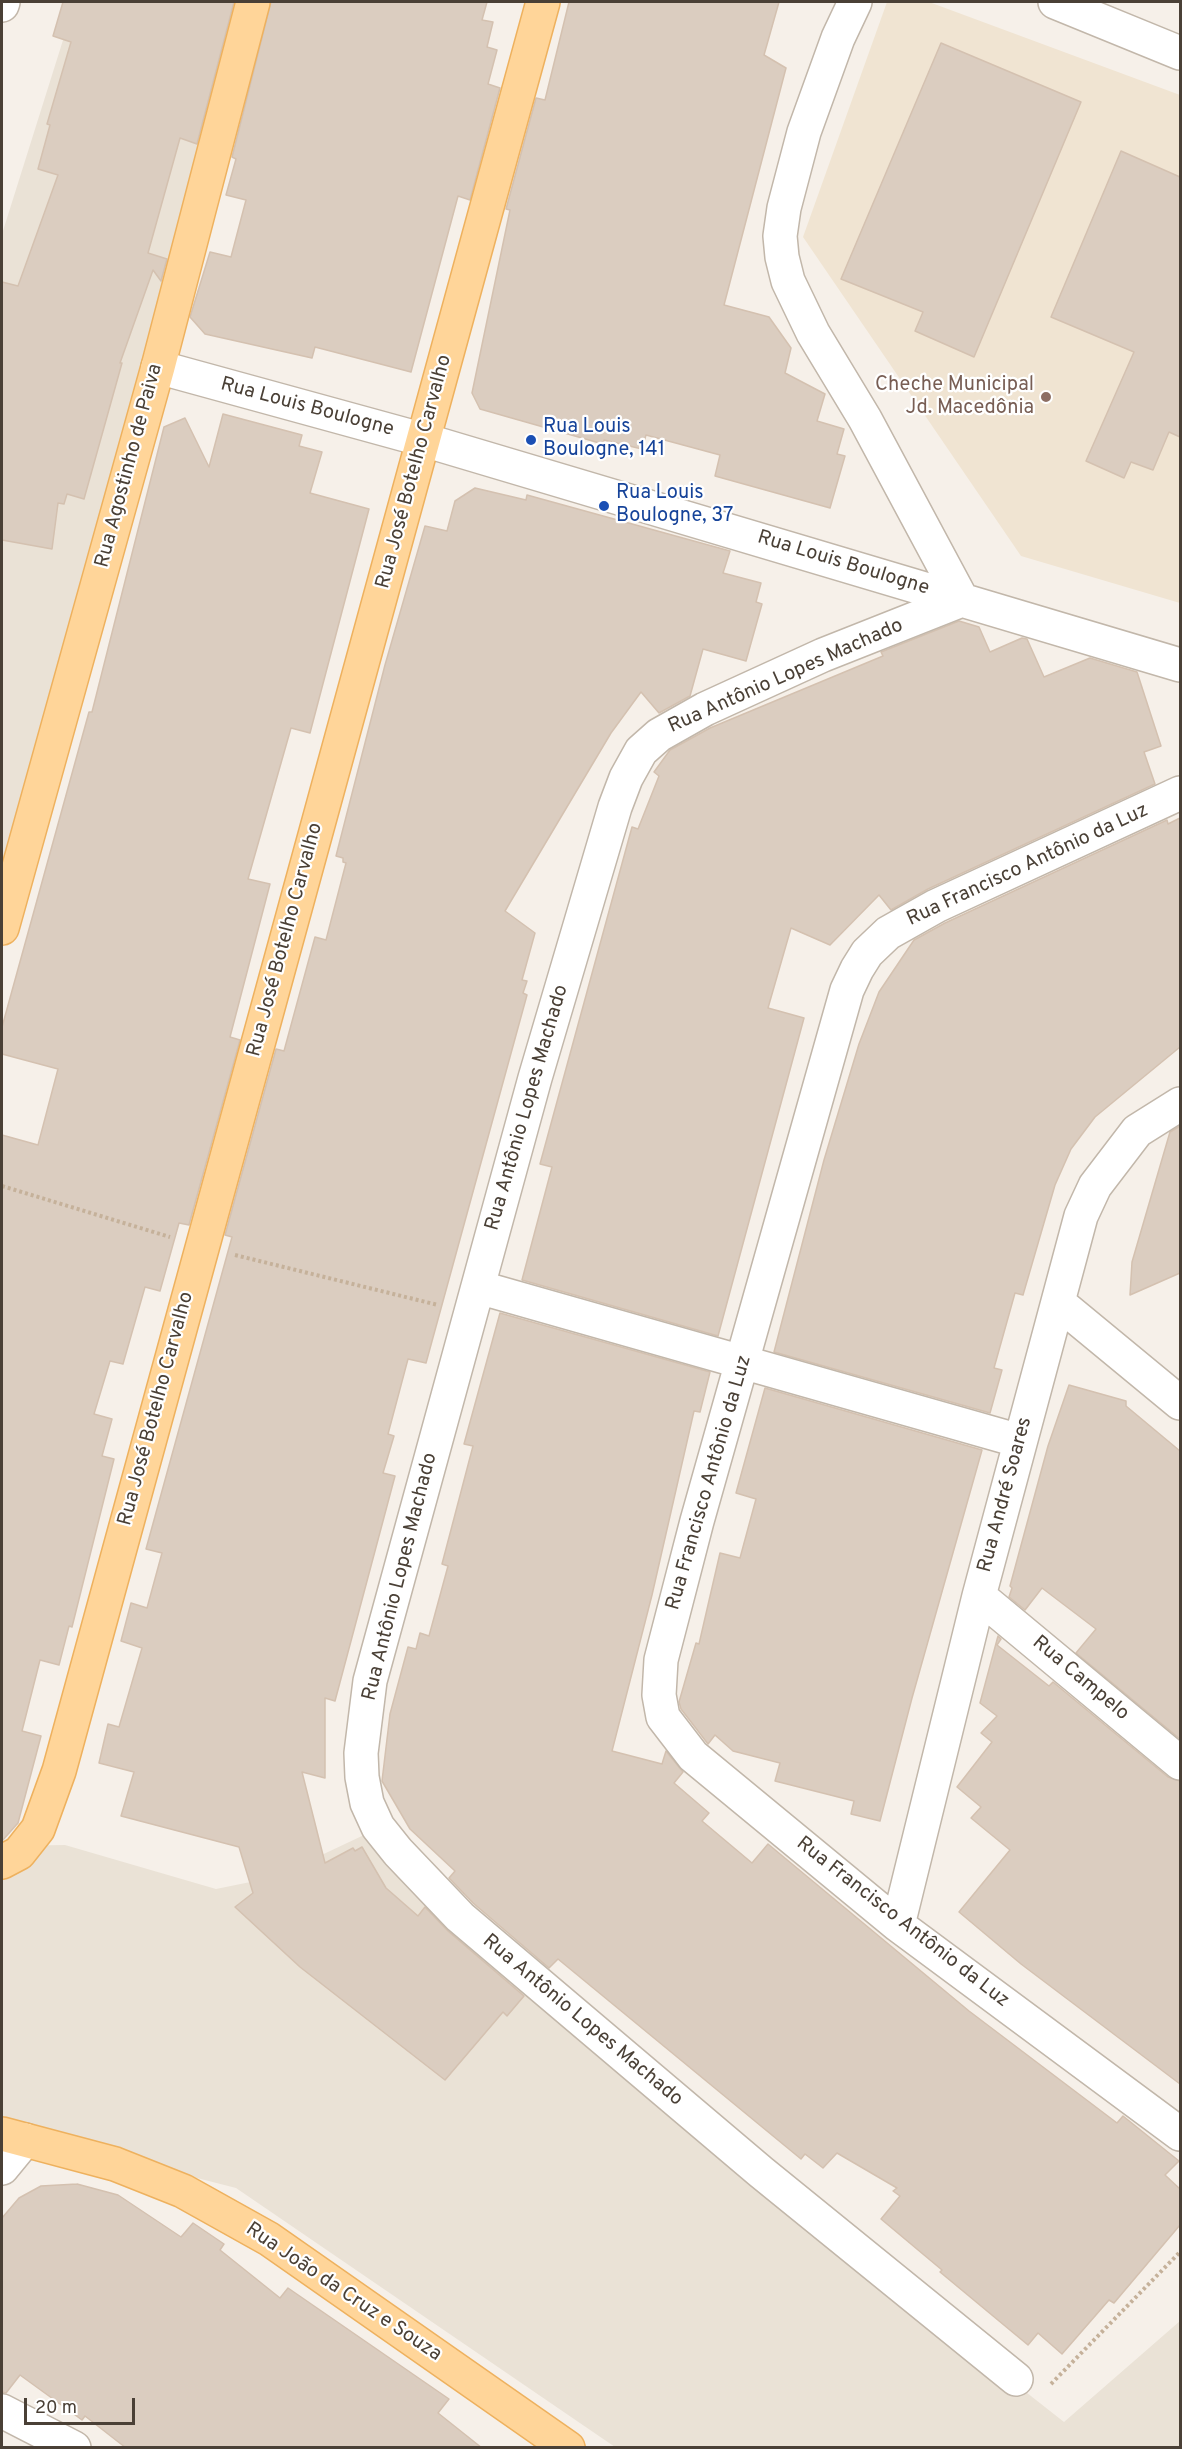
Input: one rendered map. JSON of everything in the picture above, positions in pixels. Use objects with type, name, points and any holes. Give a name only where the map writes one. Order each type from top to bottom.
[{"type":"main road","name":"Rua Agostinho de Paiva","points":[[2,928],[158,367],[254,2]]},
{"type":"main road","name":"Rua José Botelho Carvalho","points":[[2,1862],[19,1853],[38,1829],[59,1771],[543,2]]},
{"type":"main road","name":"Rua João da Cruz e Souza","points":[[13,2137],[115,2164],[183,2191],[269,2239],[568,2448]]},
{"type":"street","points":[[855,2],[838,38],[804,132],[784,208],[780,236],[782,257],[788,281],[813,333],[865,419],[962,600]]},
{"type":"street","points":[[1055,2],[1180,53]]},
{"type":"street","name":"Rua Louis Boulogne","points":[[158,367],[424,440],[1180,665]]},
{"type":"street","name":"Rua Antônio Lopes Machado","points":[[962,600],[824,655],[705,709],[659,735],[640,751],[615,807],[478,1287],[370,1681],[361,1753],[367,1803],[374,1819],[398,1852],[460,1917],[761,2172],[1016,2379]]},
{"type":"street","name":"Rua Francisco Antônio da Luz","points":[[1180,793],[936,906],[888,933],[867,953],[847,990],[661,1660],[659,1695],[663,1717],[693,1756],[898,1924],[1180,2134]]},
{"type":"street","name":"Rua André Soares","points":[[898,1924],[979,1596],[1020,1441],[1060,1304],[1081,1216],[1095,1186],[1137,1131],[1180,1104]]},
{"type":"street","points":[[478,1287],[1020,1441]]},
{"type":"street","points":[[1060,1304],[1180,1403]]},
{"type":"street","name":"Rua Campelo","points":[[979,1596],[1180,1763]]},
{"type":"street","points":[[2,2168],[13,2137]]},
{"type":"street","points":[[2,2411],[74,2448]]},
{"type":"path","points":[[1016,2379],[1036,2389],[1057,2381],[1180,2252]]},
{"type":"shaded area","points":[[75,2],[244,2],[2,885],[2,234]]},
{"type":"shaded area","name":"Cheche Municipal Jd. Macedônia","points":[[887,2],[929,2],[1180,95],[1180,603],[1021,556],[803,237]]},
{"type":"shaded area","points":[[364,1835],[722,2153],[1064,2422],[1180,2321],[1180,2447],[615,2447],[236,2188],[2,2128],[2,1846],[65,1845],[216,1889],[275,1877]]},
{"type":"building","points":[[63,2],[234,2],[197,144],[180,138],[148,253],[167,259],[161,281],[153,270],[120,363],[122,363],[84,499],[67,494],[64,504],[58,503],[52,549],[2,540],[2,282],[18,286],[58,175],[38,169],[50,125],[47,124],[71,42],[53,36]]},
{"type":"building","points":[[271,2],[487,2],[482,20],[493,22],[487,47],[497,50],[488,84],[500,88],[470,200],[458,196],[411,372],[315,347],[312,358],[205,334],[190,317],[210,252],[231,257],[246,200],[226,195],[236,159],[232,157]]},
{"type":"building","points":[[569,2],[779,2],[764,55],[786,68],[724,305],[769,317],[791,348],[785,373],[825,394],[817,421],[844,429],[837,454],[845,456],[830,508],[715,476],[720,455],[646,435],[642,449],[604,440],[603,444],[480,409],[472,393],[510,210],[506,209],[536,98],[545,100]]},
{"type":"building","points":[[941,43],[1081,102],[974,357],[915,331],[923,312],[841,279]]},
{"type":"building","points":[[1121,151],[1180,177],[1180,437],[1169,432],[1153,470],[1131,462],[1124,478],[1086,461],[1134,352],[1051,317]]},
{"type":"building","points":[[223,414],[302,435],[299,446],[322,452],[310,493],[369,509],[310,733],[291,728],[248,879],[270,884],[230,1037],[240,1040],[189,1225],[179,1223],[160,1291],[145,1287],[123,1364],[110,1361],[94,1414],[112,1419],[102,1456],[114,1459],[72,1627],[69,1626],[59,1665],[40,1660],[22,1731],[41,1736],[18,1823],[2,1841],[2,1135],[38,1145],[58,1069],[2,1054],[2,1027],[89,712],[92,712],[164,427],[185,418],[209,467]]},
{"type":"building","points":[[475,488],[526,500],[527,495],[730,551],[723,573],[761,583],[756,602],[762,604],[746,661],[703,649],[690,696],[659,713],[641,692],[611,733],[505,911],[535,933],[522,980],[527,981],[523,993],[527,995],[426,1363],[408,1359],[388,1434],[394,1436],[383,1473],[395,1476],[335,1701],[325,1698],[325,1778],[302,1772],[325,1863],[353,1848],[355,1851],[362,1847],[386,1888],[418,1916],[425,1907],[448,1931],[524,1996],[507,2016],[503,2012],[445,2080],[300,1967],[235,1907],[253,1893],[239,1847],[121,1816],[134,1772],[99,1763],[108,1724],[119,1727],[142,1648],[121,1641],[131,1603],[147,1608],[162,1553],[146,1549],[232,1237],[225,1235],[276,1049],[284,1051],[315,937],[326,940],[346,863],[343,862],[343,858],[336,856],[385,665],[425,526],[447,531],[455,501]]},
{"type":"building","points":[[959,621],[979,627],[990,652],[1022,638],[1027,639],[1044,677],[1090,658],[1137,672],[1161,746],[1144,752],[1155,784],[928,889],[891,910],[879,895],[830,945],[791,928],[768,1008],[804,1018],[718,1336],[522,1280],[552,1167],[540,1164],[632,827],[638,829],[659,776],[654,772],[670,750],[710,728],[883,656],[881,652]]},
{"type":"building","points":[[1180,818],[1180,1047],[1095,1117],[1071,1149],[1055,1185],[1023,1295],[1015,1293],[994,1368],[1002,1370],[990,1413],[774,1352],[824,1160],[859,1044],[879,992],[914,940],[945,923],[1167,820],[1168,824]]},
{"type":"building","points":[[1180,1126],[1180,1273],[1130,1295],[1132,1262],[1170,1132]]},
{"type":"building","points":[[500,1313],[710,1372],[700,1412],[694,1411],[652,1595],[612,1751],[662,1764],[666,1751],[683,1772],[674,1783],[709,1813],[702,1821],[752,1863],[768,1844],[969,2011],[1117,2123],[1123,2116],[1179,2161],[1165,2175],[1180,2189],[1180,2225],[1114,2303],[1109,2300],[1062,2354],[1038,2333],[1028,2345],[940,2272],[942,2270],[881,2219],[900,2196],[893,2191],[897,2188],[837,2153],[823,2168],[805,2154],[801,2159],[558,1959],[549,1968],[473,1903],[449,1878],[455,1871],[410,1829],[382,1781],[390,1714],[408,1647],[416,1649],[420,1633],[429,1636],[448,1566],[442,1564],[473,1446],[464,1444]]},
{"type":"building","points":[[1069,1385],[1126,1401],[1126,1406],[1180,1451],[1180,1739],[1076,1653],[1096,1629],[1042,1588],[1025,1610],[1009,1597],[1048,1446]]},
{"type":"building","points":[[765,1388],[982,1450],[880,1821],[851,1814],[854,1801],[775,1781],[780,1763],[733,1751],[715,1735],[708,1744],[681,1709],[679,1702],[696,1643],[699,1644],[720,1553],[740,1558],[756,1499],[736,1493]]},
{"type":"building","points":[[998,1636],[1001,1639],[997,1645],[1049,1686],[1053,1682],[1168,1777],[1180,1781],[1180,2084],[1021,1964],[959,1912],[1010,1850],[971,1818],[981,1807],[957,1787],[992,1742],[981,1733],[997,1716],[980,1703]]},
{"type":"building","points":[[77,2184],[118,2195],[181,2237],[193,2223],[224,2244],[220,2250],[280,2298],[288,2288],[449,2399],[438,2413],[482,2448],[126,2448],[85,2416],[82,2420],[20,2375],[6,2393],[2,2392],[2,2218],[19,2198],[41,2186]]},
{"type":"place","name":"Cheche Municipal Jd. Macedônia","points":[[1046,397]]},
{"type":"place","name":"Rua Louis Boulogne, 141","points":[[531,440]]},
{"type":"place","name":"Rua Louis Boulogne, 37","points":[[604,506]]}]
